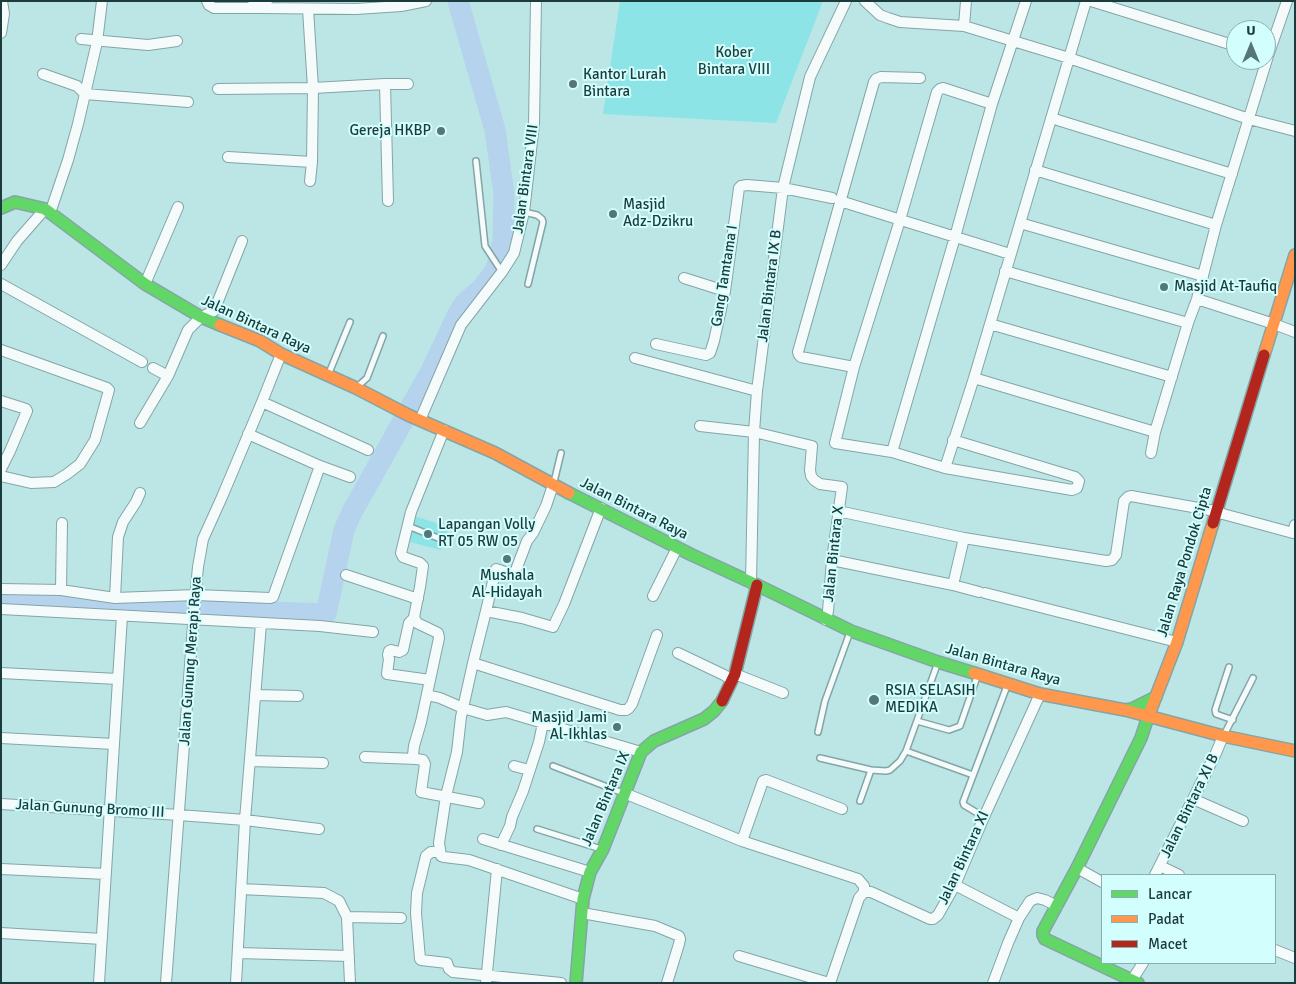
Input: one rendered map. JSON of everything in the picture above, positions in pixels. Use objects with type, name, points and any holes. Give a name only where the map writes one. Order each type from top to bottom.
[{"type":"main road","name":"Jalan Bintara Raya","points":[[15,202],[48,211],[145,284],[201,317],[260,341],[281,354],[356,388],[408,415],[496,453],[553,485],[677,548],[754,583],[850,631],[938,662],[1040,694],[1125,710],[1224,736],[1295,751]]},
{"type":"main road","points":[[1,208],[15,202]]},
{"type":"main road","name":"Jalan Raya Pondok Cipta","points":[[1135,981],[1045,939],[1043,934],[1141,738],[1177,642],[1295,255]]},
{"type":"main road","name":"Jalan Bintara IX","points":[[576,983],[582,913],[590,872],[603,849],[641,752],[654,741],[704,719],[722,702],[734,677],[754,583]]},
{"type":"main road","points":[[1125,710],[1132,710],[1156,696]]},
{"type":"street","points":[[1,33],[4,14],[2,1]]},
{"type":"street","points":[[1,265],[17,241],[48,211],[68,160],[97,42],[102,1]]},
{"type":"street","points":[[208,1],[214,8],[264,5],[308,9],[356,9],[426,1]]},
{"type":"street","points":[[253,1],[264,5]]},
{"type":"street","name":"Jalan Bintara VIII","points":[[420,420],[461,325],[514,253],[524,212],[534,124],[536,1]]},
{"type":"street","name":"Jalan Bintara IX B","points":[[754,583],[754,432],[757,391],[783,188],[810,77],[846,1]]},
{"type":"street","points":[[865,1],[880,15],[900,22],[964,26],[1013,40],[1249,119],[1295,131]]},
{"type":"street","points":[[964,26],[966,1]]},
{"type":"street","points":[[892,452],[992,104],[1026,1]]},
{"type":"street","points":[[945,468],[974,378],[1086,1]]},
{"type":"street","points":[[1091,1],[1226,43]]},
{"type":"street","points":[[1276,27],[1284,2]]},
{"type":"street","points":[[308,9],[313,88],[310,181]]},
{"type":"street","points":[[81,39],[97,42],[148,45],[177,41]]},
{"type":"street","points":[[1151,453],[1155,432],[1197,299],[1216,225],[1263,70]]},
{"type":"street","points":[[43,74],[77,86],[85,94],[188,102]]},
{"type":"street","points":[[854,367],[798,355],[836,199],[874,82],[881,77],[920,78]]},
{"type":"street","points":[[384,84],[388,201]]},
{"type":"street","points":[[218,89],[408,84]]},
{"type":"street","points":[[954,440],[1075,477],[1079,481],[1077,488],[1072,490],[945,468],[892,452],[835,443],[854,367],[900,220],[937,92],[943,88],[992,104]]},
{"type":"street","points":[[1051,118],[1232,174]]},
{"type":"street","points":[[228,157],[312,162]]},
{"type":"street","points":[[1036,170],[1216,225]]},
{"type":"street","name":"Gang Tamtama I","points":[[656,344],[708,354],[712,350],[726,290],[739,188],[747,185],[783,188]]},
{"type":"street","points":[[783,188],[836,199],[1010,254]]},
{"type":"street","points":[[1,201],[15,202]]},
{"type":"street","points":[[145,284],[178,207]]},
{"type":"street","points":[[1020,222],[1203,276]]},
{"type":"street","points":[[140,423],[168,376],[188,330],[201,317],[214,311],[242,241]]},
{"type":"street","points":[[1005,272],[1188,323]]},
{"type":"street","points":[[684,278],[726,290]]},
{"type":"street","points":[[1,284],[142,362]]},
{"type":"street","points":[[1197,299],[1295,332]]},
{"type":"street","points":[[990,324],[1172,377]]},
{"type":"street","points":[[1,350],[109,390],[95,440],[80,464],[68,474],[54,482],[31,483],[1,476]]},
{"type":"street","name":"Jalan Gunung Merapi Raya","points":[[166,983],[196,597],[203,539],[281,354]]},
{"type":"street","points":[[635,358],[757,391]]},
{"type":"street","points":[[153,368],[168,376]]},
{"type":"street","points":[[974,378],[1155,432]]},
{"type":"street","points":[[1,401],[26,409],[27,411],[1,469]]},
{"type":"street","points":[[262,402],[368,450]]},
{"type":"street","points":[[700,426],[754,432]]},
{"type":"street","points":[[430,680],[387,674],[388,655],[391,650],[399,652],[403,650],[409,623],[414,618],[423,566],[420,563],[403,557],[401,553],[411,512],[444,430]]},
{"type":"street","name":"Jalan Bintara X","points":[[754,432],[812,446],[811,476],[820,484],[842,487],[826,620]]},
{"type":"street","points":[[248,434],[320,466],[350,477]]},
{"type":"street","points":[[1,589],[60,590],[115,598],[273,597],[320,466]]},
{"type":"street","points":[[553,485],[546,506],[534,533],[527,542],[514,574],[496,569],[472,663],[463,708],[457,752],[446,796],[440,852],[441,856],[444,857],[469,860],[584,899]]},
{"type":"street","points":[[115,598],[118,537],[123,522],[140,493]]},
{"type":"street","points":[[838,512],[964,538],[1109,561],[1116,555],[1124,501],[1128,496],[1216,512],[1294,531]]},
{"type":"street","points":[[487,608],[553,628],[601,508]]},
{"type":"street","points":[[60,590],[62,523]]},
{"type":"street","points":[[954,585],[964,538]]},
{"type":"street","points":[[653,596],[677,548]]},
{"type":"street","points":[[832,560],[954,585],[1177,642]]},
{"type":"street","points":[[346,575],[418,599]]},
{"type":"street","points":[[1,609],[122,616],[195,617],[261,624],[320,626],[373,632]]},
{"type":"street","points":[[99,983],[122,616]]},
{"type":"street","points":[[414,618],[417,624],[438,633],[439,638],[414,746],[413,755],[416,759]]},
{"type":"street","points":[[236,983],[245,820],[261,624]]},
{"type":"street","points":[[472,663],[620,710],[626,710],[632,704],[657,635]]},
{"type":"street","points":[[678,653],[724,675],[783,693]]},
{"type":"street","points":[[1,673],[118,679]]},
{"type":"street","name":"Jalan Bintara XI","points":[[864,892],[871,892],[926,917],[933,919],[938,915],[955,885],[984,816],[1040,694]]},
{"type":"street","points":[[255,695],[298,696]]},
{"type":"street","points":[[427,695],[488,715],[506,712],[641,752]]},
{"type":"street","points":[[501,845],[523,791],[539,742],[543,723]]},
{"type":"street","name":"Jalan Bintara XI B","points":[[1157,871],[1224,736]]},
{"type":"street","points":[[1,738],[114,744]]},
{"type":"street","points":[[365,757],[423,760],[425,764],[421,792],[479,803]]},
{"type":"street","points":[[250,761],[323,763]]},
{"type":"street","points":[[514,766],[529,770]]},
{"type":"street","points":[[742,841],[763,782],[766,780],[842,809]]},
{"type":"street","points":[[624,793],[742,841],[858,879],[864,886],[864,892],[860,898],[829,983],[739,956]]},
{"type":"street","points":[[1193,799],[1243,821]]},
{"type":"street","name":"Jalan Gunung Bromo III","points":[[1,804],[179,814],[319,829]]},
{"type":"street","points":[[483,839],[590,872]]},
{"type":"street","points":[[440,852],[430,852],[426,856],[417,893],[416,913],[420,959],[447,963],[449,969],[453,972],[486,979],[561,983]]},
{"type":"street","points":[[1077,868],[1101,881]]},
{"type":"street","points":[[1,869],[106,874]]},
{"type":"street","points":[[486,979],[497,869]]},
{"type":"street","points":[[1157,871],[1174,874]]},
{"type":"street","points":[[955,885],[1019,918]]},
{"type":"street","points":[[241,889],[324,893],[339,901],[347,917],[350,983]]},
{"type":"street","points":[[993,983],[1019,918],[1030,902],[1037,898],[1057,906]]},
{"type":"street","points":[[582,913],[655,926],[680,936],[680,944],[667,983]]},
{"type":"street","points":[[347,917],[402,918]]},
{"type":"street","points":[[1,934],[102,939]]},
{"type":"street","points":[[1276,950],[1295,958]]},
{"type":"street","points":[[238,953],[350,956]]},
{"type":"street","points":[[1135,981],[1143,964]]},
{"type":"lane","points":[[476,161],[484,242],[486,250],[500,270]]},
{"type":"lane","points":[[524,212],[537,215],[542,218],[543,222],[528,284]]},
{"type":"lane","points":[[327,376],[350,322]]},
{"type":"lane","points":[[356,388],[367,378],[383,336]]},
{"type":"lane","points":[[553,485],[561,453]]},
{"type":"lane","points":[[408,526],[438,538]]},
{"type":"lane","points":[[818,732],[825,701],[850,631]]},
{"type":"lane","points":[[820,758],[871,770],[890,770],[900,761],[906,751],[938,662]]},
{"type":"lane","points":[[1229,668],[1215,710],[1216,714],[1233,720]]},
{"type":"lane","points":[[917,721],[949,730],[960,726],[978,674]]},
{"type":"lane","points":[[1224,736],[1252,678]]},
{"type":"lane","points":[[984,816],[964,805],[963,802],[1008,684]]},
{"type":"lane","points":[[906,751],[973,775]]},
{"type":"lane","points":[[553,766],[624,793]]},
{"type":"lane","points":[[860,801],[871,770]]},
{"type":"lane","points":[[537,829],[603,849]]},
{"type":"green space","name":"Kober Bintara VIII","points":[[620,1],[823,1],[776,123],[603,114]]},
{"type":"green space","name":"Lapangan Volly RT 05 RW 05","points":[[414,516],[449,527],[441,550],[406,541]]},
{"type":"waterway","points":[[1,597],[187,609],[326,614],[344,530],[352,512],[431,371],[464,304],[483,287],[496,270],[503,240],[504,194],[495,130],[458,1]]},
{"type":"traffic: fast","points":[[1,208],[15,202],[45,209],[145,284],[201,317],[220,325]]},
{"type":"traffic: fast","points":[[569,493],[692,555],[851,631],[974,673]]},
{"type":"traffic: fast","points":[[1125,710],[1132,709],[1156,697]]},
{"type":"traffic: fast","points":[[576,983],[583,899],[590,872],[603,849],[641,752],[654,741],[704,719],[722,701]]},
{"type":"traffic: fast","points":[[1138,983],[1045,939],[1043,931],[1077,868],[1141,738],[1148,717]]},
{"type":"traffic: slow","points":[[1264,355],[1295,255]]},
{"type":"traffic: slow","points":[[220,325],[260,341],[281,354],[356,388],[408,415],[495,453],[569,493]]},
{"type":"traffic: slow","points":[[1148,717],[1177,642],[1213,523]]},
{"type":"traffic: slow","points":[[974,673],[1040,694],[1125,710],[1223,736],[1295,751]]},
{"type":"traffic: jam","points":[[1213,523],[1264,355]]},
{"type":"traffic: jam","points":[[722,701],[735,674],[757,585]]},
{"type":"place","name":"Kantor Lurah Bintara","points":[[573,84]]},
{"type":"place","name":"Gereja HKBP","points":[[441,131]]},
{"type":"place","name":"Masjid Adz-Dzikru","points":[[613,214]]},
{"type":"place","name":"Masjid At-Taufiq","points":[[1164,287]]},
{"type":"place","name":"Lapangan Volly RT 05 RW 05","points":[[428,534]]},
{"type":"place","name":"Mushala Al-Hidayah","points":[[507,559]]},
{"type":"place","name":"RSIA SELASIH MEDIKA","points":[[874,700]]},
{"type":"place","name":"Masjid Jami Al-Ikhlas","points":[[617,727]]}]
